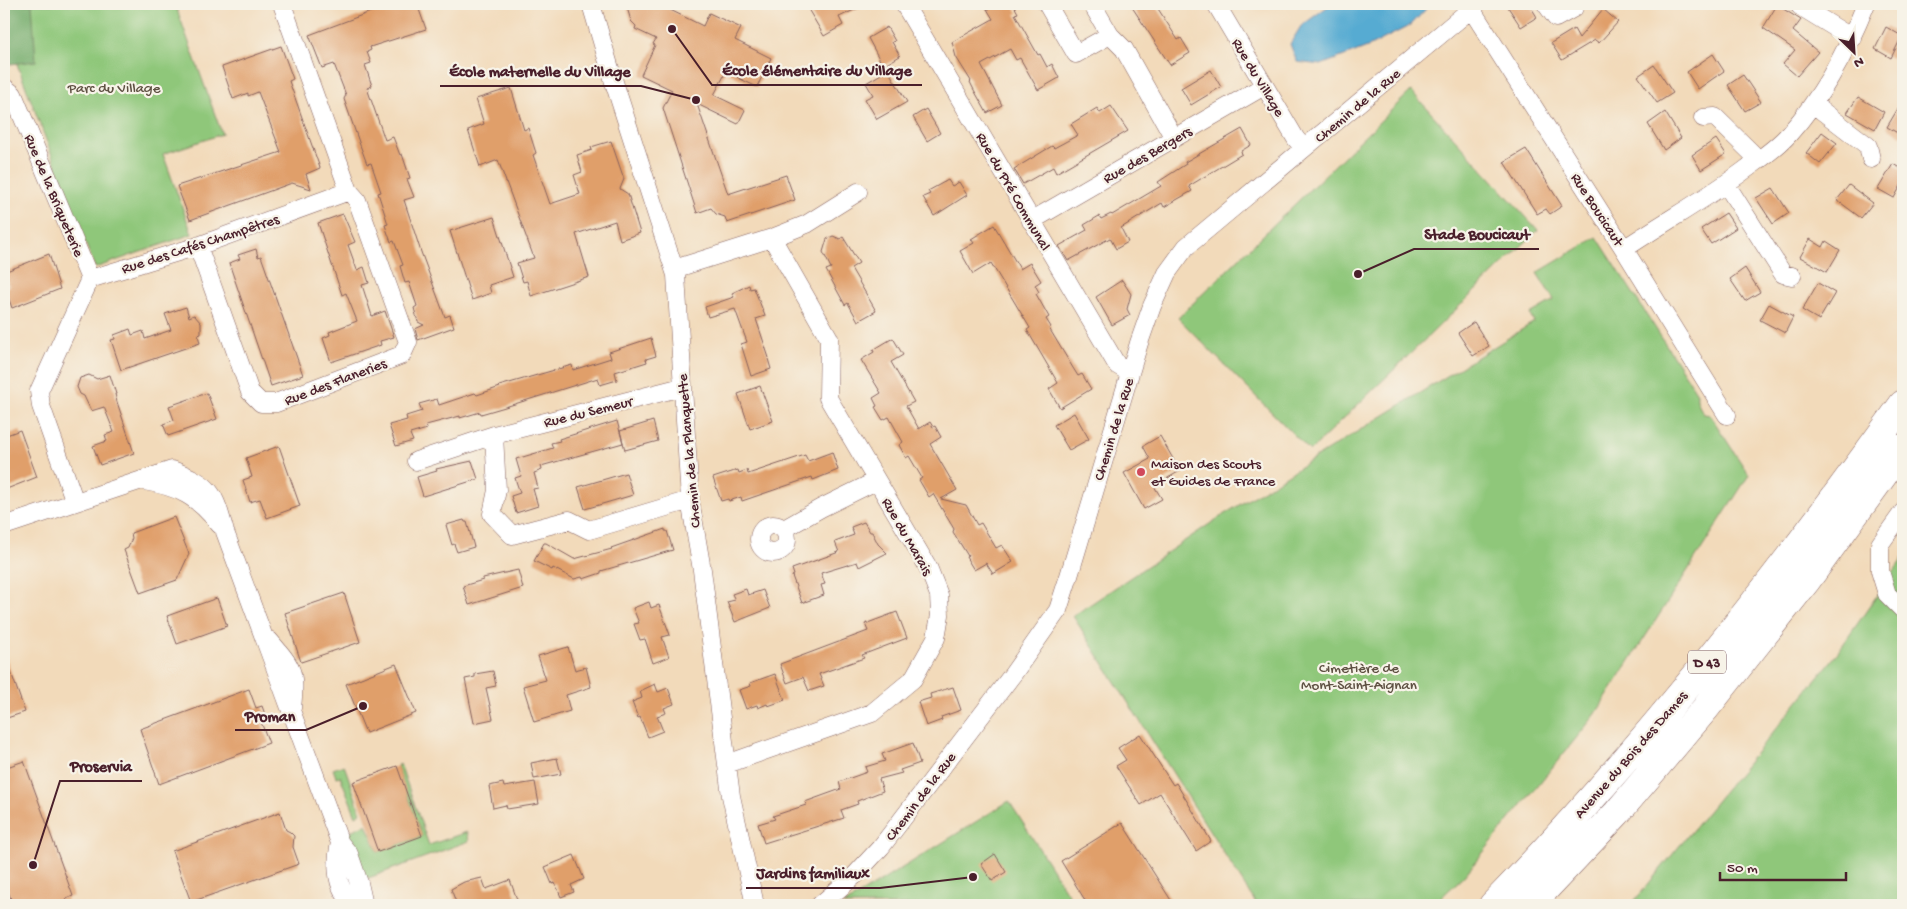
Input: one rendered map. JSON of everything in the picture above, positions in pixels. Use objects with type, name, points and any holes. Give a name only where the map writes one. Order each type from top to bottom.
[{"type":"highway","name":"Avenue du Bois des Dames","points":[[1493,905],[1601,789],[1722,645],[1846,484],[1903,404]]},
{"type":"highway","name":"Avenue du Bois des Dames","points":[[1530,905],[1617,812],[1705,708],[1807,580],[1903,448]]},
{"type":"street","points":[[282,4],[349,191]]},
{"type":"street","name":"Chemin de la Planquette","points":[[591,4],[674,269],[690,500],[702,570],[731,796],[755,905]]},
{"type":"street","name":"Rue du Pré Communal","points":[[904,4],[1117,365],[1130,373]]},
{"type":"street","points":[[1047,4],[1076,54],[1110,34]]},
{"type":"street","points":[[1092,4],[1110,34],[1124,49],[1174,138]]},
{"type":"street","name":"Rue du Village","points":[[1216,4],[1296,139],[1304,148]]},
{"type":"street","points":[[1546,4],[1556,18],[1574,8]]},
{"type":"street","points":[[1800,4],[1800,6],[1852,38]]},
{"type":"street","points":[[1624,249],[1726,184],[1788,135],[1813,104],[1839,63],[1866,4]]},
{"type":"street","name":"Chemin de la Rue","points":[[820,905],[855,875],[881,848],[1013,674],[1058,610],[1130,373],[1152,306],[1166,273],[1186,247],[1472,5]]},
{"type":"street","name":"Rue Boucicaut","points":[[1472,5],[1727,415]]},
{"type":"street","name":"Rue des Bergers","points":[[1031,221],[1264,86]]},
{"type":"street","name":"Rue de la Briqueterie","points":[[4,87],[13,94],[90,279]]},
{"type":"street","points":[[1813,104],[1868,146],[1872,159]]},
{"type":"street","points":[[1703,118],[1715,117],[1758,160]]},
{"type":"street","points":[[1726,184],[1783,274],[1792,276]]},
{"type":"street","name":"Rue des Flaneries","points":[[198,246],[250,392],[261,403],[276,403],[402,355],[408,342],[356,200],[349,191]]},
{"type":"street","name":"Rue des Cafés Champêtres","points":[[90,279],[198,246],[349,191]]},
{"type":"street","points":[[674,269],[772,238],[807,224],[858,192]]},
{"type":"street","name":"Rue du Marais","points":[[727,764],[872,713],[913,679],[936,638],[940,615],[939,596],[928,567],[828,398],[830,338],[772,238]]},
{"type":"street","points":[[75,502],[41,406],[39,391],[90,279]]},
{"type":"street","name":"Rue du Semeur","points":[[416,461],[494,435],[682,387]]},
{"type":"street","points":[[494,435],[497,490],[492,514],[512,535],[569,520],[589,530],[690,500]]},
{"type":"street","points":[[4,526],[141,480],[168,485],[188,494],[206,509],[225,532],[262,633],[289,665],[294,677],[292,714],[340,843],[349,854],[364,905]]},
{"type":"street","points":[[784,529],[821,508],[876,481]]},
{"type":"street","points":[[1903,512],[1880,544],[1880,571],[1887,594],[1903,610]]},
{"type":"street","points":[[340,843],[336,861],[338,881],[350,901],[357,905]]},
{"type":"green space","name":"Parc du Village","points":[[4,4],[175,4],[222,134],[163,154],[192,234],[95,268],[4,30]]},
{"type":"green space","points":[[4,4],[32,4],[36,61],[10,64],[4,49]]},
{"type":"green space","points":[[1411,91],[1538,230],[1310,451],[1178,318]]},
{"type":"green space","name":"Cimetière de Mont-Saint-Aignan","points":[[1597,237],[1697,393],[1698,404],[1704,414],[1710,415],[1749,475],[1595,715],[1464,876],[1433,905],[1257,905],[1073,616],[1223,515],[1534,322],[1530,314],[1554,300],[1537,273]]},
{"type":"green space","points":[[1903,558],[1903,905],[1631,905],[1833,659]]},
{"type":"green space","points":[[400,764],[429,845],[467,832],[469,841],[363,880],[346,833],[366,824],[378,852],[422,836],[397,766]]},
{"type":"green space","points":[[344,765],[361,813],[356,816],[340,776],[336,777],[333,769]]},
{"type":"green space","points":[[1009,801],[1075,905],[843,905]]},
{"type":"water","points":[[1331,4],[1428,4],[1426,9],[1411,25],[1370,46],[1321,65],[1297,62],[1290,44],[1301,26]]},
{"type":"building","points":[[380,4],[417,4],[426,29],[370,47],[371,50],[367,52],[371,63],[365,65],[372,86],[367,88],[385,140],[393,137],[400,155],[402,154],[410,178],[407,179],[414,197],[404,200],[421,252],[445,317],[450,315],[454,327],[418,340],[415,329],[424,325],[418,322],[414,308],[417,306],[409,282],[405,283],[400,266],[403,265],[394,241],[391,242],[385,225],[388,224],[378,193],[381,192],[371,163],[367,164],[344,99],[346,95],[334,64],[322,68],[309,35],[381,8]]},
{"type":"building","points":[[626,4],[658,4],[703,26],[709,13],[741,28],[735,40],[771,58],[757,87],[726,72],[714,95],[745,110],[738,124],[697,104],[728,194],[786,175],[795,200],[727,223],[725,217],[716,214],[711,208],[697,213],[663,108],[672,90],[641,75],[656,39],[635,29],[636,26],[631,21]]},
{"type":"building","points":[[818,4],[867,4],[839,17],[843,25],[824,36],[808,9]]},
{"type":"building","points":[[984,4],[1013,4],[1018,13],[1015,14],[1038,55],[1040,54],[1047,67],[1052,64],[1059,78],[1038,90],[1020,58],[1016,60],[1010,49],[981,65],[1002,105],[987,113],[956,57],[952,42],[993,19]]},
{"type":"building","points":[[1130,4],[1155,4],[1178,40],[1181,38],[1190,53],[1170,65]]},
{"type":"building","points":[[1506,4],[1529,4],[1537,17],[1521,27]]},
{"type":"building","points":[[1777,5],[1801,20],[1793,31],[1818,52],[1797,76],[1783,64],[1795,50],[1763,28]]},
{"type":"building","points":[[1603,9],[1618,22],[1599,43],[1595,40],[1562,60],[1551,43],[1574,29],[1579,38]]},
{"type":"building","points":[[887,27],[895,41],[892,42],[900,56],[883,66],[868,38]]},
{"type":"building","points":[[1886,27],[1902,36],[1891,58],[1875,49]]},
{"type":"building","points":[[281,46],[293,79],[289,81],[320,168],[306,174],[311,189],[292,183],[190,220],[177,186],[281,152],[258,92],[248,96],[248,93],[233,99],[222,67]]},
{"type":"building","points":[[1713,54],[1724,71],[1698,89],[1687,72]]},
{"type":"building","points":[[1654,65],[1673,93],[1657,103],[1638,76]]},
{"type":"building","points":[[888,70],[907,102],[877,119],[865,99],[873,95],[866,83]]},
{"type":"building","points":[[1211,70],[1221,87],[1191,105],[1181,88]]},
{"type":"building","points":[[1743,75],[1761,102],[1745,111],[1728,85]]},
{"type":"building","points":[[511,88],[524,130],[528,128],[536,153],[533,155],[550,204],[580,194],[574,175],[582,172],[577,155],[592,150],[591,147],[611,141],[624,179],[620,189],[628,194],[640,233],[620,240],[615,221],[576,234],[589,277],[531,296],[527,281],[523,282],[517,263],[534,258],[498,160],[480,167],[468,130],[484,124],[476,99]]},
{"type":"building","points":[[1858,97],[1884,112],[1875,129],[1847,113]]},
{"type":"building","points":[[1903,100],[1903,136],[1887,127]]},
{"type":"building","points":[[1111,106],[1128,131],[1056,173],[1053,167],[1023,184],[1014,169],[1052,146],[1054,148],[1078,135],[1071,124],[1097,108],[1100,113]]},
{"type":"building","points":[[926,109],[940,133],[927,141],[913,117]]},
{"type":"building","points":[[1665,112],[1681,138],[1664,150],[1648,124]]},
{"type":"building","points":[[1242,129],[1251,145],[1241,151],[1242,154],[1189,186],[1192,191],[1164,207],[1162,203],[1121,228],[1128,242],[1116,249],[1110,238],[1068,261],[1059,246],[1087,230],[1084,225],[1099,216],[1101,219],[1112,215],[1161,186],[1158,182],[1186,164],[1185,162]]},
{"type":"building","points":[[1822,132],[1837,143],[1820,164],[1806,153]]},
{"type":"building","points":[[1716,139],[1726,154],[1701,170],[1692,155]]},
{"type":"building","points":[[1526,149],[1562,206],[1550,214],[1546,209],[1537,214],[1504,162]]},
{"type":"building","points":[[1893,164],[1903,170],[1903,182],[1894,198],[1878,189]]},
{"type":"building","points":[[948,180],[952,186],[959,182],[967,195],[934,216],[923,197],[930,194],[928,191]]},
{"type":"building","points":[[1849,185],[1873,203],[1861,218],[1837,200]]},
{"type":"building","points":[[1773,188],[1789,213],[1773,224],[1756,198]]},
{"type":"building","points":[[1726,213],[1736,228],[1711,244],[1701,229]]},
{"type":"building","points":[[343,214],[355,242],[348,245],[357,270],[364,267],[369,283],[362,285],[372,316],[385,311],[394,337],[380,341],[381,345],[331,362],[323,338],[330,335],[329,332],[357,321],[346,293],[342,295],[318,223]]},
{"type":"building","points":[[494,217],[513,277],[489,285],[491,293],[472,300],[450,231]]},
{"type":"building","points":[[994,225],[1020,269],[1030,263],[1041,281],[1035,285],[1039,292],[1036,294],[1049,317],[1046,319],[1051,327],[1049,328],[1078,376],[1082,374],[1091,389],[1060,408],[1049,389],[1058,383],[1027,330],[1030,328],[991,263],[973,274],[960,251],[974,243],[971,239]]},
{"type":"building","points":[[833,236],[840,239],[843,237],[859,263],[851,268],[876,311],[858,321],[848,303],[845,305],[826,270],[831,268],[823,252],[827,239]]},
{"type":"building","points":[[1810,239],[1823,247],[1826,241],[1840,250],[1827,272],[1800,257]]},
{"type":"building","points":[[256,249],[258,257],[261,256],[303,375],[271,386],[229,263],[240,259],[238,255]]},
{"type":"building","points":[[49,254],[60,289],[12,308],[5,288],[9,286],[4,272]]},
{"type":"building","points":[[1745,268],[1760,292],[1745,301],[1730,279]]},
{"type":"building","points":[[1122,280],[1131,294],[1127,309],[1130,315],[1112,325],[1096,297]]},
{"type":"building","points":[[1818,283],[1835,293],[1819,320],[1802,310]]},
{"type":"building","points":[[749,285],[750,289],[754,288],[765,316],[756,319],[771,369],[751,376],[741,344],[747,342],[735,309],[708,317],[705,307],[734,297],[732,293]]},
{"type":"building","points":[[1769,304],[1793,317],[1785,333],[1760,320]]},
{"type":"building","points":[[186,307],[189,317],[194,315],[201,323],[201,334],[198,335],[200,343],[121,370],[111,340],[115,339],[114,335],[130,329],[132,335],[143,331],[145,339],[171,330],[165,314]]},
{"type":"building","points":[[1474,322],[1489,346],[1473,356],[1458,333]]},
{"type":"building","points":[[651,338],[656,356],[646,359],[647,362],[615,372],[617,380],[600,385],[598,378],[481,414],[480,412],[460,418],[460,416],[426,425],[427,429],[410,434],[413,441],[396,446],[389,425],[407,420],[406,416],[422,411],[419,404],[437,399],[439,405],[572,365],[573,370],[611,358],[609,352]]},
{"type":"building","points":[[893,338],[903,355],[891,362],[914,402],[906,406],[919,429],[930,422],[933,427],[935,426],[941,437],[930,444],[957,490],[941,499],[966,505],[977,525],[981,523],[996,548],[1002,545],[1013,562],[993,574],[986,563],[974,570],[966,557],[968,556],[953,532],[954,529],[933,494],[929,497],[919,480],[922,478],[909,456],[906,458],[899,445],[903,442],[889,417],[883,420],[875,407],[877,406],[873,398],[881,393],[861,360]]},
{"type":"building","points":[[89,375],[97,379],[110,375],[134,453],[100,465],[93,446],[107,441],[105,435],[114,432],[104,407],[91,411],[84,396],[80,394],[77,387],[80,378]]},
{"type":"building","points":[[760,386],[773,421],[750,429],[738,394]]},
{"type":"building","points":[[207,393],[217,419],[168,436],[163,424],[174,420],[169,406]]},
{"type":"building","points":[[1074,413],[1089,439],[1069,450],[1054,425]]},
{"type":"building","points":[[617,421],[623,443],[541,466],[542,470],[534,473],[538,488],[533,489],[538,506],[516,513],[511,496],[520,493],[515,478],[521,476],[516,459],[553,448],[551,443],[560,441],[559,439]]},
{"type":"building","points":[[653,421],[658,441],[625,450],[620,431]]},
{"type":"building","points":[[20,430],[37,477],[4,490],[4,436]]},
{"type":"building","name":"Maison des Scouts et Guides de France","points":[[1160,436],[1180,471],[1154,486],[1162,499],[1144,509],[1124,473],[1150,459],[1143,446]]},
{"type":"building","points":[[279,446],[300,506],[267,518],[260,499],[250,502],[243,480],[252,477],[246,458]]},
{"type":"building","points":[[832,452],[838,470],[813,480],[812,477],[742,501],[741,497],[729,501],[728,499],[721,501],[713,478],[738,470],[739,473],[747,470],[748,474],[805,455],[808,461]]},
{"type":"building","points":[[472,461],[478,479],[423,496],[417,477],[437,471],[436,469]]},
{"type":"building","points":[[626,473],[633,495],[585,509],[578,487]]},
{"type":"building","points":[[174,517],[189,554],[177,580],[140,593],[124,550],[128,548],[132,538],[131,533]]},
{"type":"building","points":[[464,520],[467,522],[474,547],[457,552],[454,544],[452,545],[446,525]]},
{"type":"building","points":[[864,522],[878,544],[887,553],[859,567],[857,562],[821,573],[825,584],[821,585],[824,595],[802,603],[792,576],[794,575],[792,569],[839,552],[835,542],[854,535],[851,527]]},
{"type":"building","points":[[665,529],[673,550],[601,571],[601,573],[583,579],[582,577],[574,579],[534,561],[544,543],[574,559],[612,549]]},
{"type":"building","points":[[518,570],[523,588],[469,605],[463,586],[483,580],[483,578]]},
{"type":"building","points":[[746,589],[748,595],[763,590],[770,608],[735,622],[727,602],[735,600],[732,594]]},
{"type":"building","points":[[344,593],[360,642],[301,662],[285,613]]},
{"type":"building","points":[[217,598],[227,626],[177,644],[167,616]]},
{"type":"building","points":[[649,602],[651,608],[659,605],[670,635],[662,637],[669,657],[653,663],[645,639],[640,640],[634,624],[639,623],[633,608]]},
{"type":"building","points":[[897,612],[907,638],[862,655],[864,658],[819,674],[824,686],[809,691],[803,677],[787,683],[780,664],[868,631],[865,624]]},
{"type":"building","points":[[568,647],[575,670],[586,667],[591,687],[566,695],[570,711],[534,722],[523,686],[546,680],[538,656]]},
{"type":"building","points":[[4,658],[6,658],[25,712],[4,719]]},
{"type":"building","points":[[396,664],[416,713],[366,733],[346,684]]},
{"type":"building","points":[[493,671],[496,686],[486,688],[493,719],[474,723],[465,679],[475,677],[475,674]]},
{"type":"building","points":[[775,674],[785,700],[768,706],[767,704],[758,708],[757,705],[746,709],[739,690],[751,686],[750,683]]},
{"type":"building","points":[[655,684],[658,692],[668,688],[674,704],[664,708],[666,713],[657,716],[663,731],[648,737],[632,702],[642,698],[640,691]]},
{"type":"building","points":[[953,687],[961,710],[941,717],[942,720],[926,726],[918,702],[931,698],[930,694]]},
{"type":"building","points":[[249,689],[256,708],[262,706],[267,720],[261,722],[269,743],[159,784],[140,729]]},
{"type":"building","points":[[1140,734],[1173,785],[1176,783],[1211,841],[1196,851],[1160,793],[1141,805],[1116,766],[1126,760],[1118,748]]},
{"type":"building","points":[[913,743],[920,763],[900,770],[902,773],[879,779],[883,791],[857,801],[858,804],[841,810],[844,818],[764,843],[758,824],[775,819],[773,816],[806,805],[805,802],[841,789],[839,782],[867,772],[865,767],[885,761],[882,754]]},
{"type":"building","points":[[557,758],[561,774],[534,779],[531,763]]},
{"type":"building","points":[[24,761],[73,896],[66,899],[68,905],[13,905],[4,880],[4,768]]},
{"type":"building","points":[[397,766],[422,836],[378,852],[353,782]]},
{"type":"building","points":[[535,782],[539,804],[507,809],[506,805],[493,808],[489,786],[503,783],[504,787]]},
{"type":"building","points":[[280,812],[286,830],[294,836],[293,847],[299,864],[191,902],[172,851]]},
{"type":"building","points":[[1122,823],[1174,905],[1088,905],[1061,861]]},
{"type":"building","points":[[995,854],[1006,872],[992,881],[981,864]]},
{"type":"building","points":[[574,855],[584,879],[571,885],[574,892],[561,897],[555,883],[552,884],[545,867]]},
{"type":"building","points":[[482,878],[486,889],[510,880],[519,905],[457,905],[451,889],[464,882]]},
{"type":"place","name":"École élémentaire du Village","points":[[672,29]]},
{"type":"place","name":"École maternelle du Village","points":[[696,100]]},
{"type":"place","name":"Stade Boucicaut","points":[[1358,274]]},
{"type":"place","name":"Maison des Scouts et Guides de France","points":[[1141,472]]},
{"type":"place","name":"Proman","points":[[363,706]]},
{"type":"place","name":"Proservia","points":[[33,865]]},
{"type":"place","name":"Jardins familiaux","points":[[973,877]]}]
